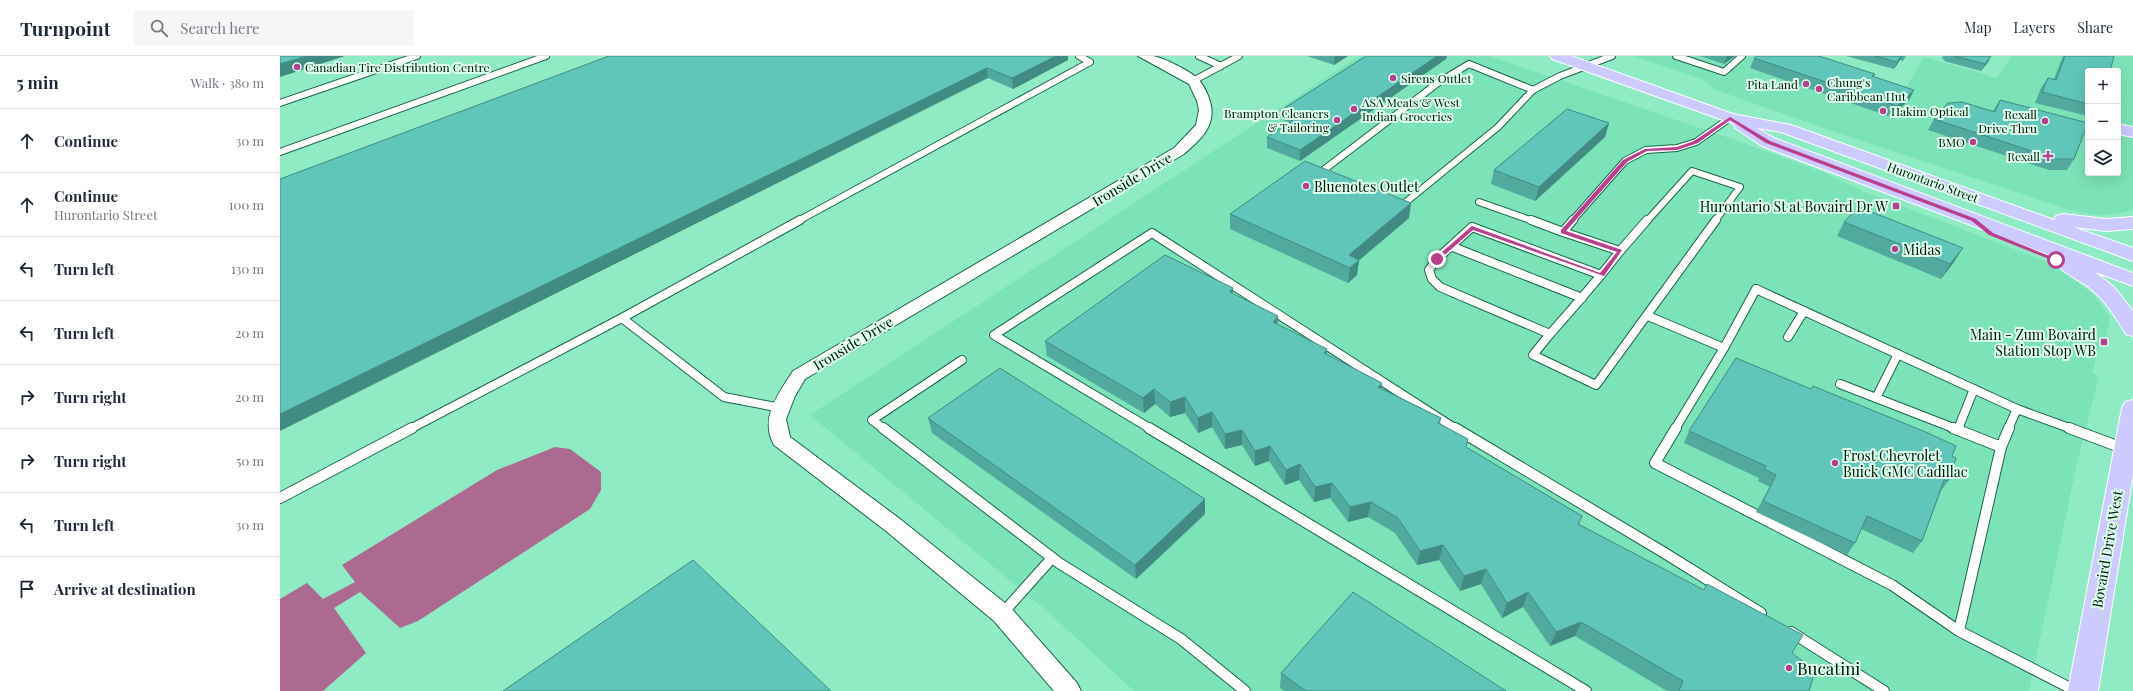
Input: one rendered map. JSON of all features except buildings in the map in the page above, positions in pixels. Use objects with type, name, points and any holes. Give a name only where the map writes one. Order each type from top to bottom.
[{"type":"main road","name":"Hurontario Street","points":[[1557,56],[1730,118],[1785,128],[2133,255]]},
{"type":"main road","name":"Hurontario Street","points":[[1730,118],[1768,142],[2133,280]]},
{"type":"main road","points":[[2121,130],[2133,132]]},
{"type":"main road","points":[[2002,207],[2042,217],[2079,222],[2106,225],[2133,223]]},
{"type":"main road","points":[[1974,220],[1991,234],[2056,260],[2079,271],[2110,294],[2127,314],[2133,329]]},
{"type":"main road","name":"Bovaird Drive West","points":[[2083,691],[2133,408]]},
{"type":"street","points":[[1144,56],[1193,81]]},
{"type":"street","name":"Ironside Drive","points":[[1069,691],[1002,614],[892,525],[781,440],[777,419],[786,396],[799,376],[1179,151],[1195,138],[1204,123],[1206,110],[1203,98],[1193,81]]},
{"type":"lane","points":[[280,102],[417,56]]},
{"type":"lane","points":[[280,152],[546,56]]},
{"type":"lane","points":[[280,498],[622,318],[1090,62],[1079,56]]},
{"type":"lane","points":[[1199,56],[1221,66]]},
{"type":"lane","points":[[1193,81],[1239,56]]},
{"type":"lane","points":[[1386,200],[1401,206],[1516,110],[1533,90],[1560,76],[1612,56]]},
{"type":"lane","points":[[1676,56],[1724,72],[1742,56]]},
{"type":"lane","points":[[1335,178],[1321,172],[1439,82],[1468,64],[1533,90]]},
{"type":"lane","points":[[1562,232],[1625,161],[1646,150],[1677,148],[1696,142],[1730,118]]},
{"type":"lane","points":[[1692,171],[1740,187],[1596,386],[1533,355],[1602,275],[1620,251],[1692,171]]},
{"type":"lane","points":[[1479,202],[1620,251]]},
{"type":"lane","points":[[1550,334],[1440,287],[1432,279],[1429,270],[1437,259],[1453,247],[1472,227],[1602,275]]},
{"type":"lane","points":[[1586,691],[994,334],[1152,233],[1471,439],[1663,552],[1770,619]]},
{"type":"lane","points":[[1453,247],[1582,298]]},
{"type":"lane","points":[[2076,691],[1959,631],[1892,585],[1655,463],[1724,348],[1756,289],[2017,409],[2125,449]]},
{"type":"lane","points":[[1788,337],[1804,311]]},
{"type":"lane","points":[[1648,316],[1724,348]]},
{"type":"lane","points":[[622,318],[724,397],[781,408]]},
{"type":"lane","points":[[1876,398],[1898,354]]},
{"type":"lane","points":[[962,360],[872,420],[1052,558],[1181,639],[1245,691]]},
{"type":"lane","points":[[1840,384],[2001,447]]},
{"type":"lane","points":[[1958,430],[1974,389]]},
{"type":"lane","points":[[1959,631],[2001,447],[2017,409]]},
{"type":"lane","points":[[1002,614],[1052,558]]},
{"type":"lane","points":[[1784,628],[1884,691]]},
{"type":"shaded area","points":[[1359,56],[1489,56],[1741,142],[1827,174],[1865,192],[2045,261],[2072,278],[2093,294],[2110,317],[2106,337],[2102,336],[2092,373],[2099,376],[2078,459],[2029,691],[1134,691],[1047,611],[810,415]]},
{"type":"shaded area","points":[[1633,56],[1793,56],[1905,89],[1924,57],[1997,78],[2012,56],[2133,56],[2133,210],[2121,213],[2096,215],[2070,210],[1829,130],[1716,90],[1702,79]]},
{"type":"shaded area","points":[[555,447],[570,449],[601,472],[601,490],[590,509],[418,621],[400,628],[360,592],[334,608],[366,653],[323,691],[280,691],[280,599],[307,583],[323,599],[355,582],[342,565],[497,470]]},
{"type":"place","name":"Canadian Tire Distribution Centre","points":[[297,67]]},
{"type":"place","name":"Sirens Outlet","points":[[1393,78]]},
{"type":"place","name":"Pita Land","points":[[1806,84]]},
{"type":"place","name":"Chung's Caribbean Hut","points":[[1819,89]]},
{"type":"place","name":"ASA Meats & West Indian Groceries","points":[[1354,109]]},
{"type":"place","name":"Hakim Optical","points":[[1883,111]]},
{"type":"place","name":"Brampton Cleaners & Tailoring","points":[[1337,120]]},
{"type":"place","name":"Rexall Drive Thru","points":[[2045,121]]},
{"type":"place","name":"BMO","points":[[1973,142]]},
{"type":"place","name":"Rexall","points":[[2048,156]]},
{"type":"place","name":"Bluenotes Outlet","points":[[1306,186]]},
{"type":"place","name":"Hurontario St at Bovaird Dr W","points":[[1896,206]]},
{"type":"place","name":"Midas","points":[[1895,249]]},
{"type":"place","name":"Main - Zum Bovaird Station Stop WB","points":[[2104,342]]},
{"type":"place","name":"Frost Chevrolet Buick GMC Cadillac","points":[[1835,463]]},
{"type":"place","name":"Bucatini","points":[[1789,668]]},
{"type":"route","points":[[1437,259],[1453,247],[1472,227],[1602,275],[1620,251],[1562,232],[1625,161],[1646,150],[1677,148],[1696,142],[1730,118],[1768,142],[1974,220],[1991,234],[2056,260]]}]
